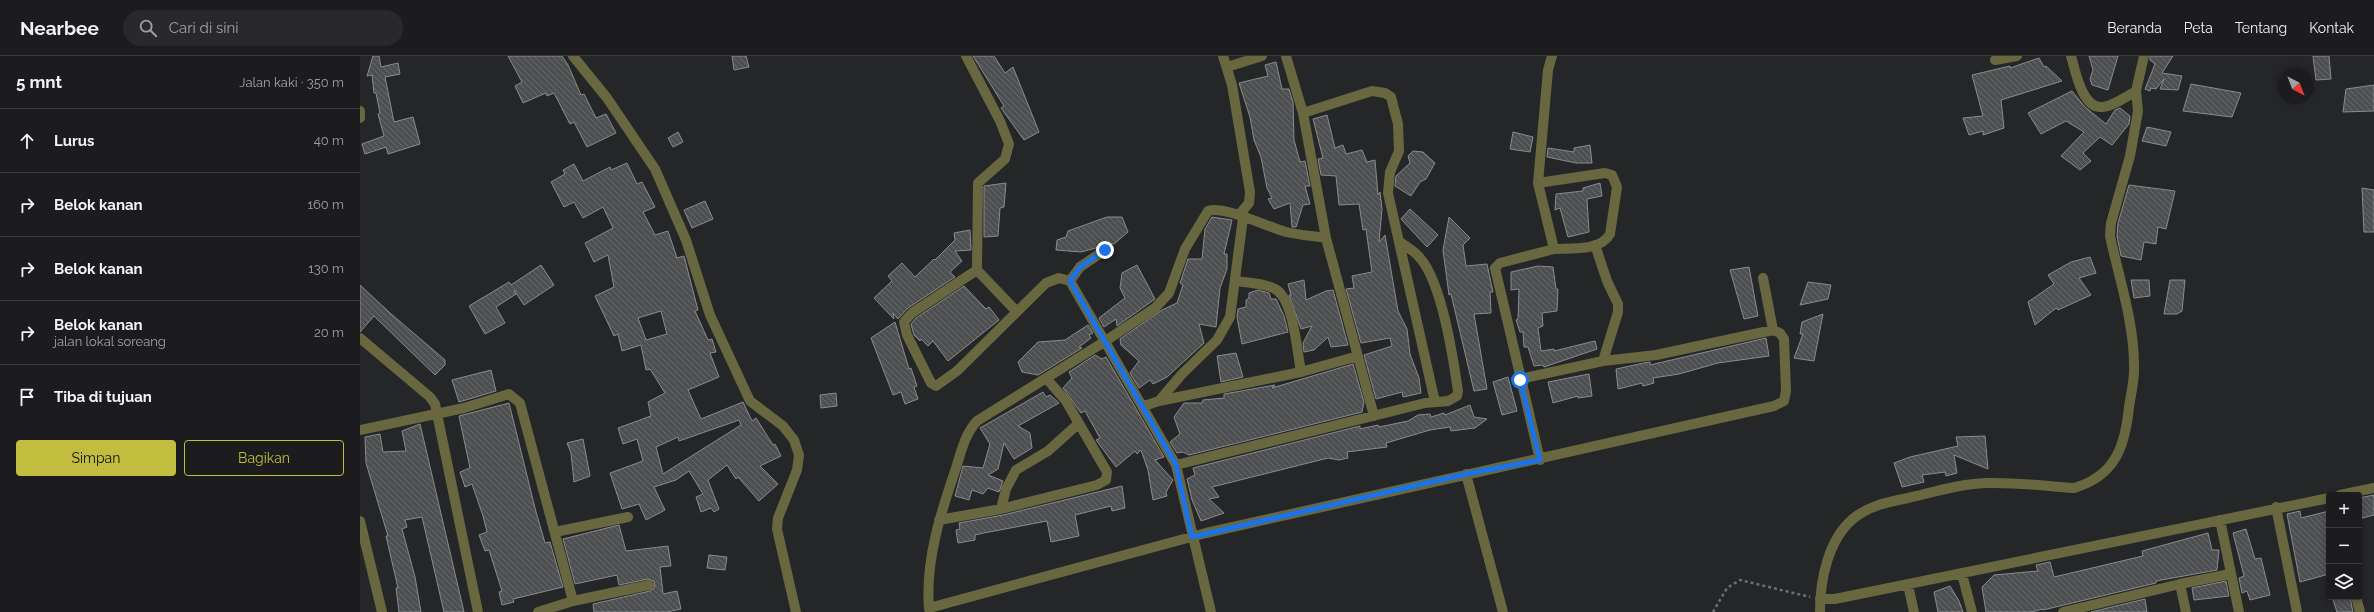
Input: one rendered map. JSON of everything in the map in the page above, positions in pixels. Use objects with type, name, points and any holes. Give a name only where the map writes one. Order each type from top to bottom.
[{"type":"street","points":[[573,56],[607,98],[654,169],[686,240],[710,315],[750,401],[783,426],[794,440],[799,455],[797,470],[778,518],[777,529],[796,612]]},
{"type":"street","points":[[966,56],[1000,121],[1009,144],[1005,159],[978,183],[977,270],[1017,312]]},
{"type":"street","points":[[1159,401],[1182,374],[1217,340],[1230,317],[1236,281],[1241,217],[1249,203],[1250,192],[1232,85],[1223,56]]},
{"type":"street","points":[[1226,67],[1262,56]]},
{"type":"street","points":[[1286,56],[1303,113],[1326,238],[1374,416]]},
{"type":"street","points":[[1552,56],[1538,183],[1554,250]]},
{"type":"street","points":[[1995,60],[2017,56]]},
{"type":"street","points":[[2071,56],[2080,89],[2096,105],[2102,107],[2136,91]]},
{"type":"street","points":[[1820,612],[1820,599],[1829,554],[1837,539],[1855,517],[1876,505],[1955,487],[1986,483],[2074,488],[2087,485],[2104,474],[2115,460],[2127,432],[2134,366],[2132,335],[2110,236],[2111,223],[2130,156],[2138,112],[2136,91],[2144,56]]},
{"type":"street","points":[[1303,113],[1372,92],[1385,92],[1391,97],[1398,124],[1399,151],[1390,172],[1388,193],[1435,402]]},
{"type":"street","points":[[360,111],[360,118]]},
{"type":"street","points":[[1538,183],[1605,173],[1612,175],[1617,187],[1610,234],[1606,241],[1595,245],[1554,250],[1500,263],[1495,268],[1520,380],[1540,460]]},
{"type":"street","points":[[1326,238],[1287,232],[1213,209],[1204,215],[1185,249],[1169,293],[1155,308],[1104,342],[977,421],[971,427],[939,520],[929,586],[930,610],[1192,537],[1466,474],[1540,460],[1774,406],[1784,401],[1786,391],[1784,339],[1780,333],[1773,330],[1656,355],[1603,361],[1520,380]]},
{"type":"street","points":[[1176,465],[1374,416],[1435,402],[1448,401],[1457,396],[1458,391],[1451,350],[1431,276],[1420,258],[1399,241]]},
{"type":"street","points":[[1595,245],[1607,281],[1618,304],[1617,318],[1603,361]]},
{"type":"street","points":[[1070,281],[1080,267],[1105,250]]},
{"type":"street","points":[[977,270],[912,313],[904,322],[907,335],[934,386],[957,370],[1046,283],[1059,278],[1070,281],[1104,342],[1144,406],[1176,465],[1211,612]]},
{"type":"street","points":[[1763,278],[1773,330]]},
{"type":"street","points":[[1236,281],[1269,286],[1284,295],[1289,307],[1301,372]]},
{"type":"street","points":[[360,338],[430,397],[435,404],[435,412],[478,612]]},
{"type":"street","points":[[1144,406],[1159,401],[1301,372],[1358,356]]},
{"type":"street","points":[[939,520],[1001,508],[1097,485],[1106,480],[1107,472],[1066,401],[1046,378]]},
{"type":"street","points":[[360,430],[435,412],[464,408],[509,394],[516,398],[520,403],[573,601]]},
{"type":"street","points":[[1001,508],[1006,489],[1016,470],[1048,451],[1078,424]]},
{"type":"street","points":[[1466,474],[1503,612]]},
{"type":"street","points":[[2355,492],[2374,488]]},
{"type":"street","points":[[1820,599],[1835,599],[1908,585],[2276,507],[2326,499]]},
{"type":"street","points":[[2276,507],[2297,612]]},
{"type":"street","points":[[555,532],[628,517]]},
{"type":"street","points":[[2220,520],[2239,612]]},
{"type":"street","points":[[360,521],[363,554],[382,612]]},
{"type":"street","points":[[1962,574],[1972,612]]},
{"type":"street","points":[[2063,612],[2180,584],[2230,574]]},
{"type":"street","points":[[2180,584],[2186,612]]},
{"type":"street","points":[[538,612],[573,601],[649,585]]},
{"type":"street","points":[[1908,585],[1914,612]]},
{"type":"street","points":[[2357,600],[2360,612]]},
{"type":"path","points":[[1713,612],[1726,588],[1740,580],[1820,599]]},
{"type":"building","points":[[373,56],[379,56],[381,67],[398,63],[400,74],[385,77],[394,122],[413,117],[420,144],[388,154],[386,147],[365,154],[362,144],[384,136],[378,114],[380,113],[376,93],[374,93],[372,75],[367,76]]},
{"type":"building","points":[[508,56],[562,56],[568,65],[581,95],[584,94],[596,118],[606,114],[616,133],[587,147],[574,122],[570,124],[554,93],[547,96],[546,93],[523,103],[515,86],[522,82]]},
{"type":"building","points":[[732,56],[746,56],[749,67],[734,70]]},
{"type":"building","points":[[973,56],[994,56],[1005,73],[1013,67],[1039,132],[1024,140],[1001,108],[1004,106]]},
{"type":"building","points":[[2089,56],[2118,56],[2108,90],[2092,85],[2090,79],[2093,70]]},
{"type":"building","points":[[2150,56],[2173,56],[2162,73],[2182,76],[2178,90],[2160,89],[2164,79],[2156,89],[2151,88],[2150,91],[2145,89],[2155,64],[2150,60]]},
{"type":"building","points":[[2313,56],[2329,56],[2331,79],[2316,80]]},
{"type":"building","points":[[2039,58],[2044,67],[2046,66],[2062,81],[2001,100],[2004,128],[1983,135],[1983,131],[1969,135],[1963,118],[1983,116],[1972,75],[2010,66],[2010,68]]},
{"type":"building","points":[[1276,62],[1282,89],[1289,89],[1293,102],[1294,140],[1300,162],[1305,161],[1310,186],[1305,186],[1310,204],[1303,205],[1296,227],[1292,227],[1290,203],[1274,209],[1268,199],[1272,198],[1267,188],[1261,157],[1254,140],[1250,117],[1239,83],[1268,76],[1265,65]]},
{"type":"building","points":[[2191,84],[2241,93],[2232,117],[2183,111]]},
{"type":"building","points":[[2374,85],[2374,111],[2343,112],[2346,89]]},
{"type":"building","points":[[2072,91],[2085,107],[2106,124],[2115,110],[2120,108],[2130,116],[2129,124],[2112,145],[2100,137],[2083,153],[2091,161],[2080,170],[2061,156],[2084,132],[2066,121],[2041,134],[2028,113]]},
{"type":"building","points":[[1327,115],[1335,148],[1343,145],[1346,154],[1362,150],[1367,162],[1375,160],[1378,195],[1380,192],[1382,209],[1379,242],[1385,235],[1398,311],[1407,329],[1410,354],[1419,378],[1421,393],[1403,397],[1402,392],[1376,399],[1364,355],[1392,346],[1390,338],[1361,343],[1346,289],[1354,288],[1352,276],[1372,272],[1366,229],[1363,230],[1359,204],[1339,205],[1336,176],[1321,175],[1318,159],[1323,158],[1313,119]]},
{"type":"building","points":[[2147,127],[2171,132],[2166,146],[2142,141]]},
{"type":"building","points":[[678,132],[683,142],[673,147],[668,138]]},
{"type":"building","points":[[1513,132],[1533,137],[1530,152],[1510,149]]},
{"type":"building","points":[[1590,145],[1592,163],[1576,163],[1547,157],[1548,148],[1574,152],[1574,148]]},
{"type":"building","points":[[1413,151],[1423,152],[1435,163],[1426,179],[1420,182],[1411,196],[1395,186],[1396,176],[1410,163],[1408,156]]},
{"type":"building","points":[[627,163],[637,184],[642,182],[655,207],[643,212],[655,235],[668,231],[677,258],[684,256],[698,310],[695,311],[708,340],[712,339],[716,352],[710,353],[719,377],[688,390],[701,419],[743,402],[752,421],[756,418],[773,445],[775,444],[781,456],[760,466],[778,484],[759,501],[738,477],[736,479],[727,465],[708,480],[719,509],[714,512],[711,508],[701,512],[696,497],[703,494],[689,471],[676,480],[654,487],[665,510],[646,520],[639,504],[622,509],[610,473],[643,461],[637,439],[623,444],[618,428],[651,416],[648,402],[665,393],[650,369],[646,370],[641,345],[622,351],[618,334],[614,336],[595,296],[614,287],[608,255],[594,262],[585,243],[613,228],[603,207],[583,218],[574,202],[564,207],[551,182],[565,174],[563,170],[574,164],[583,181],[610,167],[611,170]],"holes":[[[661,311],[667,334],[646,340],[638,318]],[[739,420],[741,425],[663,474],[656,447],[678,437],[679,441]]]},
{"type":"building","points":[[1006,183],[1004,207],[1000,208],[998,236],[984,237],[984,186]]},
{"type":"building","points":[[1600,183],[1602,196],[1587,199],[1589,232],[1568,237],[1560,208],[1555,210],[1556,194],[1583,191],[1583,188]]},
{"type":"building","points":[[2129,185],[2175,191],[2166,229],[2158,227],[2156,244],[2144,242],[2141,260],[2121,256],[2117,236],[2118,223]]},
{"type":"building","points":[[2362,188],[2374,190],[2374,232],[2364,232]]},
{"type":"building","points":[[705,201],[713,219],[692,228],[684,210]]},
{"type":"building","points":[[1410,209],[1438,235],[1427,247],[1401,219]]},
{"type":"building","points":[[1107,217],[1122,217],[1128,232],[1114,244],[1104,244],[1081,252],[1056,250],[1057,240],[1066,237],[1068,231]]},
{"type":"building","points":[[1212,217],[1232,220],[1224,254],[1227,254],[1227,269],[1220,288],[1216,327],[1199,324],[1204,343],[1167,377],[1153,384],[1150,380],[1139,388],[1130,373],[1139,361],[1121,345],[1120,339],[1162,310],[1177,303],[1183,285],[1180,283],[1188,259],[1202,259],[1205,229]]},
{"type":"building","points":[[1449,217],[1470,238],[1463,245],[1466,266],[1487,264],[1493,292],[1490,292],[1491,313],[1474,314],[1487,389],[1474,391],[1451,294],[1449,295],[1443,250]]},
{"type":"building","points":[[970,230],[971,250],[955,251],[962,261],[950,272],[955,277],[908,308],[898,319],[893,313],[894,319],[874,298],[892,281],[888,276],[902,263],[915,277],[955,240],[954,233]]},
{"type":"building","points":[[2090,257],[2096,273],[2079,278],[2091,295],[2058,310],[2056,308],[2035,325],[2028,302],[2054,284],[2048,275],[2071,262]]},
{"type":"building","points":[[541,265],[554,285],[524,305],[514,290],[516,294],[496,307],[505,323],[485,334],[469,306],[509,282],[511,285]]},
{"type":"building","points":[[1137,265],[1155,299],[1117,326],[1116,319],[1104,327],[1099,318],[1125,298],[1120,288],[1122,273]]},
{"type":"building","points":[[1538,266],[1553,267],[1556,289],[1558,289],[1557,311],[1542,313],[1543,326],[1538,328],[1541,351],[1554,349],[1554,351],[1595,341],[1597,349],[1544,367],[1543,365],[1534,366],[1528,347],[1524,347],[1523,332],[1520,332],[1516,320],[1518,319],[1519,289],[1511,290],[1511,272]]},
{"type":"building","points":[[1749,267],[1758,316],[1744,319],[1730,270]]},
{"type":"building","points":[[1304,280],[1306,300],[1326,291],[1333,290],[1348,345],[1331,347],[1328,337],[1314,350],[1304,352],[1303,343],[1312,326],[1301,329],[1289,295],[1291,295],[1288,284]]},
{"type":"building","points":[[2131,280],[2149,280],[2150,296],[2134,298]]},
{"type":"building","points":[[2170,280],[2185,280],[2182,311],[2177,314],[2164,314]]},
{"type":"building","points":[[1808,282],[1831,285],[1828,299],[1800,305]]},
{"type":"building","points":[[360,285],[445,360],[445,365],[435,375],[374,316],[360,332]]},
{"type":"building","points":[[964,286],[986,309],[989,307],[999,320],[948,361],[933,341],[928,346],[914,335],[911,324],[916,318]]},
{"type":"building","points":[[1258,290],[1269,293],[1271,299],[1276,299],[1284,316],[1288,332],[1242,344],[1237,317],[1238,309],[1246,307],[1246,300],[1249,298],[1249,293]]},
{"type":"building","points":[[1823,314],[1814,361],[1794,358],[1803,334],[1800,334],[1802,322]]},
{"type":"building","points":[[895,322],[909,369],[911,368],[917,386],[914,387],[918,399],[905,404],[901,392],[893,395],[871,338]]},
{"type":"building","points":[[1088,325],[1093,333],[1089,335],[1091,338],[1079,347],[1082,348],[1038,375],[1022,372],[1018,362],[1038,342],[1065,340]]},
{"type":"building","points":[[1766,338],[1769,356],[1718,363],[1679,374],[1653,378],[1654,383],[1643,386],[1642,383],[1618,389],[1616,369],[1650,362],[1650,365]]},
{"type":"building","points":[[1236,353],[1243,377],[1221,382],[1217,356]]},
{"type":"building","points":[[1095,355],[1102,359],[1106,357],[1164,457],[1155,460],[1173,480],[1166,492],[1167,496],[1153,500],[1148,470],[1141,450],[1137,454],[1135,451],[1116,467],[1096,440],[1100,438],[1085,411],[1081,413],[1063,388],[1072,378],[1069,372]]},
{"type":"building","points":[[1353,364],[1364,402],[1362,412],[1189,455],[1183,452],[1177,453],[1170,442],[1180,434],[1174,417],[1184,403],[1202,403],[1203,400],[1224,398],[1224,394],[1275,385],[1272,388]]},
{"type":"building","points":[[491,370],[496,391],[459,402],[452,380]]},
{"type":"building","points":[[1589,374],[1592,396],[1578,398],[1578,396],[1553,403],[1548,382]]},
{"type":"building","points":[[1508,377],[1517,411],[1502,415],[1493,382]]},
{"type":"building","points":[[1043,392],[1046,397],[1050,395],[1059,403],[1018,426],[1030,433],[1032,448],[1014,459],[1004,443],[998,469],[988,475],[1003,481],[999,492],[988,488],[983,494],[972,490],[969,500],[955,496],[963,466],[983,468],[990,444],[980,428]]},
{"type":"building","points":[[836,393],[837,406],[821,408],[820,395]]},
{"type":"building","points":[[509,403],[545,543],[550,542],[563,587],[513,599],[514,602],[502,605],[499,592],[502,591],[489,550],[485,551],[479,535],[487,532],[483,516],[472,484],[465,487],[460,472],[470,468],[459,416]]},
{"type":"building","points":[[1470,405],[1474,417],[1487,419],[1475,428],[1451,431],[1450,427],[1430,430],[1386,443],[1387,447],[1347,452],[1348,458],[1339,460],[1328,458],[1212,487],[1219,497],[1209,499],[1224,513],[1201,521],[1192,500],[1187,479],[1195,475],[1193,468],[1360,426],[1360,429],[1378,425],[1379,427],[1408,421],[1418,415],[1430,414],[1431,417],[1444,413],[1445,415]]},
{"type":"building","points":[[420,424],[464,612],[444,612],[422,517],[405,520],[407,527],[402,529],[415,577],[421,612],[399,612],[396,588],[398,588],[386,536],[388,536],[366,463],[365,437],[380,434],[383,452],[406,451],[402,431]]},
{"type":"building","points":[[1985,436],[1988,469],[1954,455],[1957,473],[1946,476],[1945,472],[1922,475],[1924,482],[1902,487],[1894,463],[1910,457],[1958,446],[1956,437]]},
{"type":"building","points":[[583,439],[590,476],[574,482],[571,453],[567,443]]},
{"type":"building","points":[[1122,486],[1125,508],[1112,511],[1111,506],[1075,515],[1079,536],[1051,542],[1047,521],[975,535],[975,540],[958,543],[956,530],[960,529],[959,523],[1003,515]]},
{"type":"building","points":[[2374,495],[2374,515],[2362,518],[2362,497]]},
{"type":"building","points":[[2300,511],[2301,518],[2326,512],[2326,575],[2300,582],[2287,514]]},
{"type":"building","points":[[619,525],[626,551],[668,546],[671,566],[660,567],[663,594],[677,591],[681,609],[667,612],[594,612],[593,604],[650,591],[655,587],[654,581],[648,579],[619,585],[617,575],[575,584],[563,539]]},
{"type":"building","points":[[2246,529],[2255,559],[2261,558],[2270,595],[2250,600],[2247,591],[2242,593],[2239,578],[2244,576],[2233,533]]},
{"type":"building","points":[[2208,533],[2212,550],[2219,550],[2217,570],[2156,581],[2156,583],[2043,610],[2031,612],[1986,612],[1982,587],[1994,575],[2038,571],[2036,565],[2050,562],[2054,577],[2143,556],[2142,551]]},
{"type":"building","points":[[709,555],[727,557],[725,570],[707,568]]},
{"type":"building","points":[[2226,581],[2229,596],[2194,600],[2192,588]]},
{"type":"building","points":[[1950,586],[1959,601],[1963,612],[1938,612],[1934,592]]},
{"type":"building","points":[[2145,599],[2147,612],[2091,612]]},
{"type":"building","points":[[2333,600],[2351,600],[2353,612],[2337,612]]},
{"type":"route","points":[[1105,250],[1080,267],[1070,281],[1078,292],[1104,342],[1143,404],[1176,465],[1192,537],[1466,474],[1540,460],[1520,380]]}]
